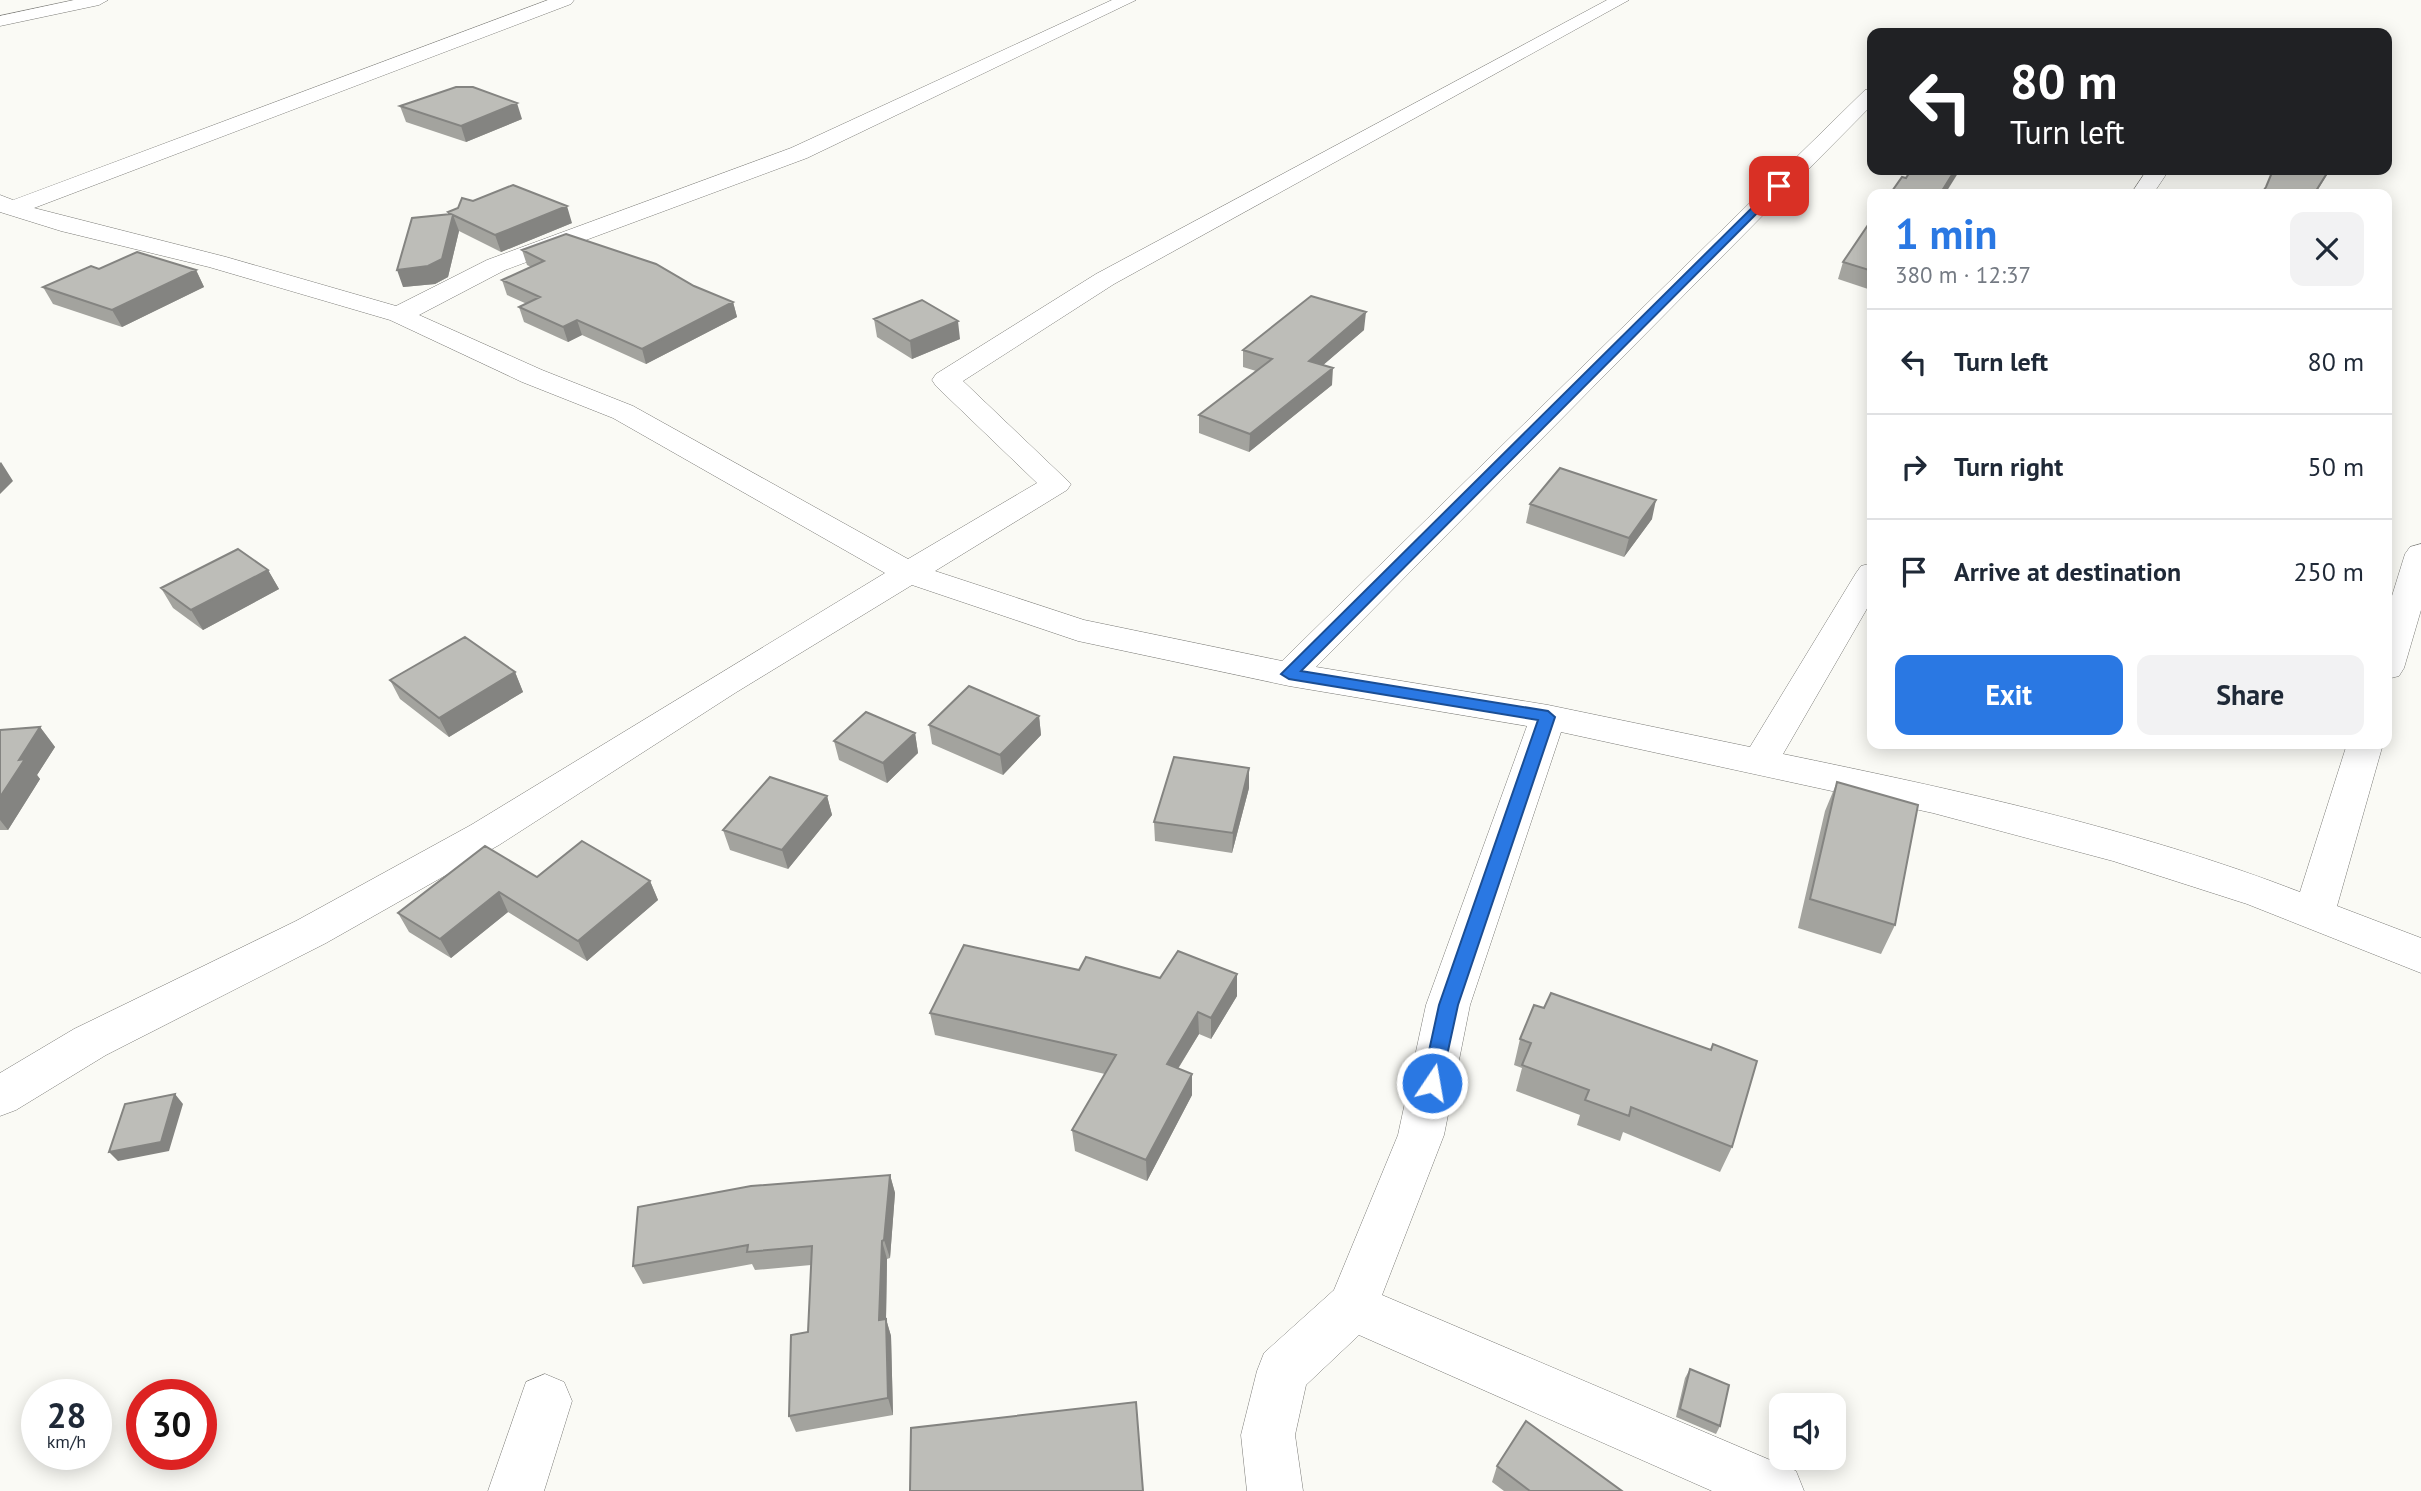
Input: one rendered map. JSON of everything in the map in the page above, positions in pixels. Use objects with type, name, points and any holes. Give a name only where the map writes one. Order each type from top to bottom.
[{"type":"street","points":[[1,22],[35,0]]},
{"type":"street","points":[[1,22],[99,0]]},
{"type":"street","points":[[6,205],[565,0]]},
{"type":"street","points":[[399,315],[496,265],[799,153],[1127,0]]},
{"type":"street","points":[[0,1096],[90,1042],[310,932],[474,841],[1056,484],[946,380],[1105,279],[1620,0]]},
{"type":"street","points":[[1289,674],[1867,99]]},
{"type":"street","points":[[6,205],[217,261],[399,315],[532,376],[623,412],[909,573],[1078,630],[1289,674],[1548,717],[1933,799],[2117,847],[2260,893],[2421,956]]},
{"type":"street","points":[[2392,651],[2421,554]]},
{"type":"street","points":[[1760,762],[1867,581]]},
{"type":"street","points":[[1275,1491],[1268,1435],[1283,1371],[1352,1307],[1421,1135],[1448,1005],[1548,717]]},
{"type":"street","points":[[2314,914],[2364,749]]},
{"type":"street","points":[[1352,1307],[1776,1491]]},
{"type":"street","points":[[516,1491],[545,1401]]},
{"type":"building","points":[[456,87],[473,87],[517,103],[461,126],[400,106]]},
{"type":"building","points":[[1908,175],[1952,175],[1943,189],[1894,189],[1902,177],[1906,178]]},
{"type":"building","points":[[2271,175],[2326,175],[2317,189],[2265,189]]},
{"type":"building","points":[[513,185],[567,206],[495,235],[453,215],[442,259],[428,266],[397,270],[412,218],[451,214],[448,212],[458,208],[462,198],[473,201]]},
{"type":"building","points":[[1867,226],[1867,269],[1843,262]]},
{"type":"building","points":[[566,234],[656,264],[694,286],[733,302],[642,349],[577,320],[563,327],[519,307],[540,297],[502,280],[544,261],[522,250]]},
{"type":"building","points":[[137,252],[196,270],[112,310],[43,287],[91,266],[99,269]]},
{"type":"building","points":[[1311,296],[1366,312],[1309,361],[1333,368],[1250,434],[1199,415],[1272,359],[1243,350]]},
{"type":"building","points":[[922,300],[958,321],[910,341],[874,319]]},
{"type":"building","points":[[1560,468],[1656,500],[1629,538],[1530,504]]},
{"type":"building","points":[[238,549],[268,570],[191,610],[161,588]]},
{"type":"building","points":[[465,637],[515,672],[439,718],[390,680]]},
{"type":"building","points":[[969,686],[1039,716],[1000,755],[929,725]]},
{"type":"building","points":[[866,712],[915,733],[883,763],[834,741]]},
{"type":"building","points":[[40,727],[19,760],[25,759],[0,797],[0,730]]},
{"type":"building","points":[[1174,757],[1249,768],[1233,833],[1154,822]]},
{"type":"building","points":[[770,777],[827,796],[782,850],[723,830]]},
{"type":"building","points":[[1837,782],[1918,805],[1895,925],[1810,899]]},
{"type":"building","points":[[582,841],[650,881],[578,941],[499,892],[440,939],[398,913],[485,846],[537,877]]},
{"type":"building","points":[[964,945],[1079,970],[1086,957],[1160,978],[1178,951],[1237,974],[1211,1018],[1198,1012],[1167,1064],[1192,1074],[1146,1160],[1072,1130],[1116,1055],[930,1013]]},
{"type":"building","points":[[1551,993],[1711,1050],[1713,1044],[1757,1061],[1732,1147],[1631,1107],[1629,1116],[1585,1100],[1589,1090],[1522,1065],[1531,1043],[1520,1039],[1534,1005],[1544,1008]]},
{"type":"building","points":[[175,1094],[161,1142],[109,1152],[125,1104]]},
{"type":"building","points":[[890,1175],[882,1241],[879,1320],[886,1319],[888,1398],[789,1416],[791,1335],[808,1332],[812,1246],[747,1252],[748,1245],[633,1266],[638,1207],[751,1186]]},
{"type":"building","points":[[1690,1369],[1729,1385],[1720,1426],[1680,1409]]},
{"type":"building","points":[[1136,1402],[1143,1491],[910,1491],[911,1428]]},
{"type":"building","points":[[1526,1421],[1622,1491],[1530,1491],[1497,1466]]},
{"type":"route","points":[[1432,1083],[1448,1005],[1548,717],[1289,674],[1779,186]]}]
